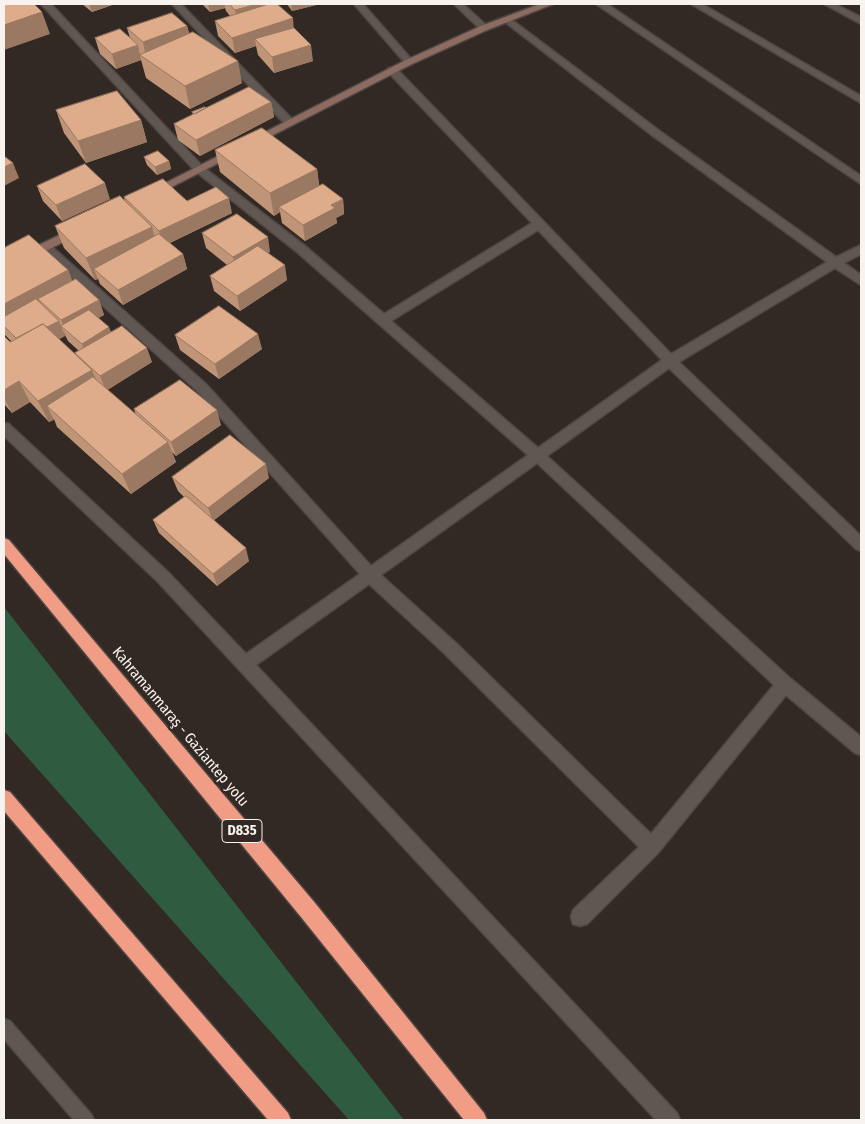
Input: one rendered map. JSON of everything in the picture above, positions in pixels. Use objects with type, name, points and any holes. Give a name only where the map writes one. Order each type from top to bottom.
[{"type":"highway","name":"Kahramanmaraş - Gaziantep yolu","points":[[4,544],[308,910],[477,1120]]},
{"type":"highway","points":[[4,798],[281,1120]]},
{"type":"street","points":[[46,4],[199,169],[301,249],[537,455],[785,684],[861,747]]},
{"type":"street","points":[[176,4],[288,121]]},
{"type":"street","points":[[358,4],[408,62]]},
{"type":"street","points":[[458,4],[484,28]]},
{"type":"street","points":[[139,199],[288,121],[408,62],[484,28],[548,4]]},
{"type":"street","points":[[600,4],[861,181]]},
{"type":"street","points":[[696,4],[861,100]]},
{"type":"street","points":[[829,4],[861,22]]},
{"type":"street","points":[[508,20],[657,134],[861,281]]},
{"type":"street","points":[[392,70],[670,361],[861,545]]},
{"type":"street","points":[[382,321],[539,224]]},
{"type":"street","points":[[4,267],[88,225]]},
{"type":"street","points":[[44,247],[201,387],[369,574],[450,648],[652,847]]},
{"type":"street","points":[[245,664],[670,361],[861,249]]},
{"type":"street","points":[[4,428],[163,577],[670,1120]]},
{"type":"street","points":[[580,917],[652,847],[785,684]]},
{"type":"lane","points":[[4,1027],[85,1120]]},
{"type":"green space","points":[[4,607],[404,1120],[349,1120],[4,731]]},
{"type":"building","points":[[4,4],[34,4],[42,12],[4,25]]},
{"type":"building","points":[[230,4],[257,4],[235,10]]},
{"type":"building","points":[[269,4],[277,4],[293,18],[232,38],[215,21]]},
{"type":"building","points":[[172,13],[187,26],[143,42],[127,28]]},
{"type":"building","points":[[294,28],[311,45],[272,57],[255,39]]},
{"type":"building","points":[[120,29],[138,45],[112,54],[95,38]]},
{"type":"building","points":[[193,32],[238,61],[185,86],[140,55]]},
{"type":"building","points":[[249,87],[271,102],[196,140],[174,124]]},
{"type":"building","points":[[117,91],[141,120],[78,141],[56,110]]},
{"type":"building","points":[[205,107],[195,114],[192,112]]},
{"type":"building","points":[[262,128],[317,169],[270,193],[215,150]]},
{"type":"building","points":[[158,151],[169,161],[155,167],[144,157]]},
{"type":"building","points":[[4,156],[13,163],[4,167]]},
{"type":"building","points":[[85,164],[105,183],[56,205],[37,186]]},
{"type":"building","points":[[163,179],[187,201],[216,187],[229,198],[159,231],[124,197]]},
{"type":"building","points":[[323,184],[343,199],[331,205],[335,208],[303,225],[279,207]]},
{"type":"building","points":[[120,196],[152,227],[86,258],[55,226]]},
{"type":"building","points":[[237,214],[268,237],[233,257],[202,233]]},
{"type":"building","points":[[159,234],[183,254],[118,290],[94,269]]},
{"type":"building","points":[[29,235],[68,270],[4,304],[4,248]]},
{"type":"building","points":[[258,246],[285,265],[237,296],[210,276]]},
{"type":"building","points":[[76,279],[99,300],[61,320],[38,299]]},
{"type":"building","points":[[36,299],[59,321],[47,327],[43,324],[16,338],[4,326],[4,317]]},
{"type":"building","points":[[219,306],[258,334],[215,364],[175,335]]},
{"type":"building","points":[[89,310],[109,327],[82,344],[61,326]]},
{"type":"building","points":[[43,324],[92,370],[38,401],[19,381],[4,390],[4,336],[10,342]]},
{"type":"building","points":[[122,326],[147,348],[100,376],[75,353]]},
{"type":"building","points":[[93,377],[168,442],[122,474],[47,406]]},
{"type":"building","points":[[180,380],[217,410],[171,442],[134,409]]},
{"type":"building","points":[[230,435],[266,464],[208,508],[172,477]]},
{"type":"building","points":[[186,496],[246,548],[213,574],[153,520]]}]
